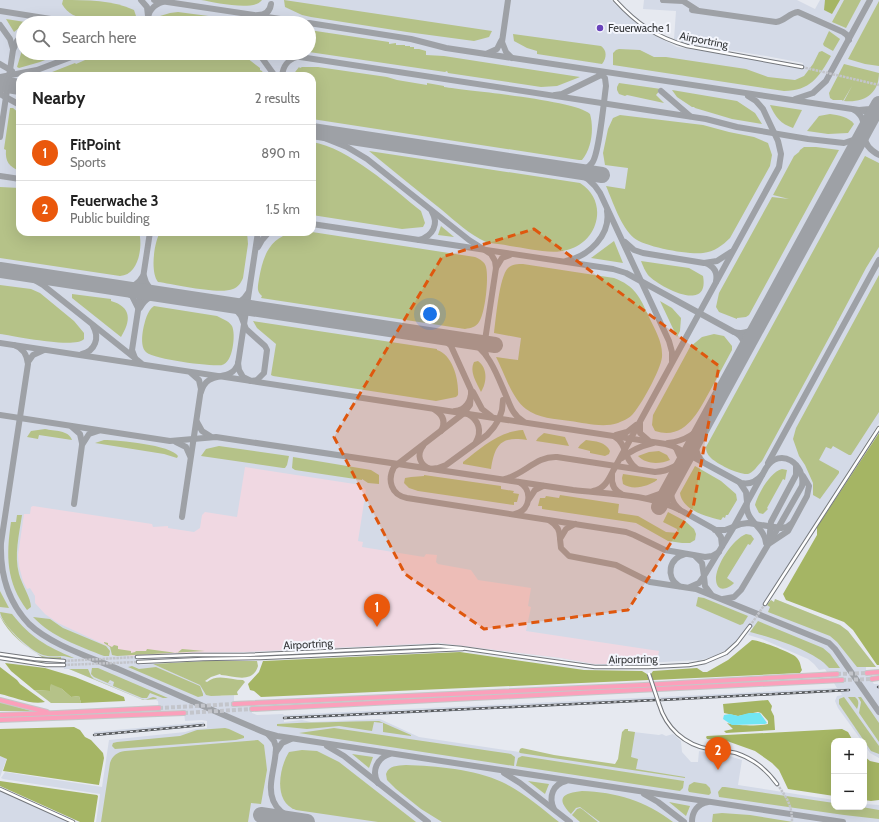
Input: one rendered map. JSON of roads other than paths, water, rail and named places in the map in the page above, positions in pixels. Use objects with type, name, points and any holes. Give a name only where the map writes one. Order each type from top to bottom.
[{"type":"highway","points":[[867,673],[879,672]]},
{"type":"highway","points":[[234,704],[644,685],[837,674]]},
{"type":"highway","points":[[872,679],[879,678]]},
{"type":"highway","points":[[252,709],[842,680]]},
{"type":"highway","points":[[0,700],[32,709],[57,713]]},
{"type":"highway","points":[[0,715],[159,708]]},
{"type":"highway","points":[[0,721],[184,713]]},
{"type":"street","name":"Airportring","points":[[616,0],[641,25],[669,41],[687,46],[802,67]]},
{"type":"street","points":[[765,604],[879,428]]},
{"type":"street","name":"Airportring","points":[[137,657],[244,655],[447,646],[595,667],[648,667],[698,664],[714,659],[735,646],[750,626]]},
{"type":"street","name":"Airportring","points":[[138,662],[444,650],[479,650]]},
{"type":"street","points":[[0,654],[64,661]]},
{"type":"street","points":[[0,658],[46,665],[64,666]]},
{"type":"street","points":[[648,667],[659,704],[665,719],[671,728],[685,740],[704,748],[731,752],[746,757],[764,768],[777,784]]},
{"type":"street","points":[[0,789],[73,822]]},
{"type":"water","points":[[749,713],[760,713],[767,723],[732,725],[723,719],[724,715],[730,714],[738,716]]},
{"type":"tunnel","points":[[802,67],[879,85]]},
{"type":"tunnel","points":[[750,626],[765,604]]},
{"type":"tunnel","points":[[64,661],[137,657]]},
{"type":"tunnel","points":[[64,665],[138,662]]},
{"type":"tunnel","points":[[837,674],[867,673]]},
{"type":"tunnel","points":[[842,680],[872,679]]},
{"type":"tunnel","points":[[159,708],[234,704]]},
{"type":"tunnel","points":[[184,713],[252,709]]},
{"type":"tunnel","points":[[777,784],[784,793],[788,802],[792,822]]},
{"type":"railway","points":[[661,700],[849,690]]},
{"type":"railway","points":[[284,718],[656,700]]},
{"type":"railway","points":[[94,735],[204,725]]},
{"type":"place","name":"Feuerwache 1","points":[[600,28]]},
{"type":"place","name":"FitPoint","points":[[377,627]]},
{"type":"place","name":"Feuerwache 3","points":[[718,770]]}]
